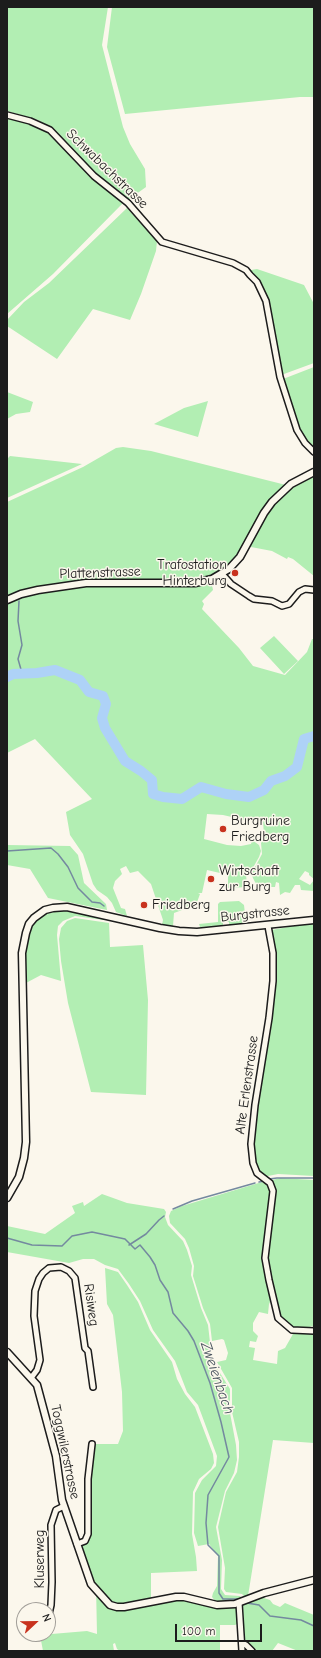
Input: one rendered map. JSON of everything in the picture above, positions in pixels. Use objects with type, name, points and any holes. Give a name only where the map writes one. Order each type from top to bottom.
[{"type":"street","name":"Schwabachstrasse","points":[[7,115],[30,120],[50,130],[94,176],[128,203],[162,242],[233,263],[250,274],[266,301],[280,377],[297,430],[314,452]]},
{"type":"street","name":"Plattenstrasse","points":[[7,600],[21,594],[38,590],[86,583],[208,581],[222,574],[234,564],[243,552],[264,513],[272,502],[291,484],[314,472]]},
{"type":"street","points":[[222,574],[232,584],[254,599],[272,601],[282,606],[288,604],[299,592],[305,589],[314,590]]},
{"type":"street","name":"Burgstrasse","points":[[7,1198],[18,1177],[24,1158],[26,1142],[22,953],[29,924],[34,918],[45,910],[67,907],[131,922],[179,931],[204,931],[268,926],[314,920]]},
{"type":"street","name":"Alte Erlenstrasse","points":[[268,926],[274,953],[273,981],[269,1018],[255,1105],[251,1144],[253,1163],[257,1173],[270,1183],[273,1191],[265,1258],[278,1318],[292,1330],[314,1331]]},
{"type":"street","name":"Risiweg","points":[[31,1378],[37,1370],[40,1360],[34,1316],[35,1291],[38,1279],[49,1268],[61,1267],[69,1271],[75,1278],[85,1348],[88,1350],[93,1387]]},
{"type":"street","name":"Toggwilerstrasse","points":[[7,1352],[37,1385],[56,1456],[60,1496],[92,1584],[103,1598],[112,1606],[124,1607],[176,1597],[184,1597],[217,1605],[239,1603],[264,1593],[314,1580]]},
{"type":"street","name":"Toggwilerstrasse","points":[[77,1544],[85,1541],[88,1534],[88,1479],[92,1444]]},
{"type":"street","name":"Kluserweg","points":[[51,1602],[51,1525],[56,1510],[64,1506]]},
{"type":"street","points":[[239,1603],[242,1651]]},
{"type":"street","points":[[242,1643],[252,1651]]},
{"type":"green space","points":[[7,7],[108,7],[102,45],[123,127],[130,144],[145,169],[146,187],[128,200],[104,182],[54,130],[38,120],[7,111]]},
{"type":"green space","points":[[112,7],[314,7],[314,97],[300,97],[125,114],[107,47]]},
{"type":"green space","points":[[7,116],[27,122],[47,132],[91,178],[123,203],[53,274],[7,314]]},
{"type":"green space","points":[[127,208],[157,241],[156,251],[130,320],[93,309],[57,359],[7,326],[7,320],[24,302],[49,283]]},
{"type":"green space","points":[[257,269],[304,285],[314,304],[314,363],[284,374],[281,373],[269,303],[251,271]]},
{"type":"green space","points":[[314,367],[314,449],[299,429],[283,379]]},
{"type":"green space","points":[[7,392],[33,402],[30,412],[16,414],[7,419]]},
{"type":"green space","points":[[208,401],[198,437],[154,424],[184,408]]},
{"type":"green space","points":[[123,447],[151,451],[286,485],[263,509],[239,554],[230,565],[212,577],[197,580],[74,582],[32,588],[7,596],[7,502],[83,467],[116,448]]},
{"type":"green space","points":[[10,456],[82,464],[7,498],[7,459]]},
{"type":"green space","points":[[314,475],[314,576],[293,559],[288,557],[287,559],[272,551],[251,547],[250,545],[265,513],[286,491]]},
{"type":"green space","points":[[208,583],[212,585],[213,590],[202,601],[204,604],[202,609],[239,648],[253,666],[285,675],[307,652],[312,639],[314,639],[314,879],[305,871],[299,879],[310,885],[314,880],[314,891],[301,890],[300,885],[295,885],[290,893],[285,892],[280,895],[279,883],[276,882],[275,887],[259,887],[255,882],[252,876],[262,854],[261,843],[264,838],[263,818],[249,821],[223,815],[207,814],[204,839],[227,845],[241,846],[251,844],[252,840],[259,845],[261,851],[259,857],[250,873],[246,873],[247,887],[228,888],[228,871],[220,871],[220,873],[207,870],[202,893],[198,893],[200,894],[196,905],[174,913],[173,926],[162,925],[163,920],[151,884],[138,871],[130,873],[126,866],[120,869],[122,874],[115,881],[113,888],[121,908],[125,909],[127,916],[116,912],[112,903],[107,897],[97,890],[93,884],[83,854],[70,835],[66,812],[92,799],[35,739],[7,753],[7,603],[20,597],[33,594],[84,586]]},
{"type":"green space","points":[[274,636],[298,661],[284,674],[260,648]]},
{"type":"green space","points":[[7,845],[70,846],[78,855],[84,883],[106,904],[107,910],[48,898],[30,869],[7,865]]},
{"type":"green space","points":[[239,901],[244,905],[246,923],[229,925],[229,922],[223,922],[223,926],[200,927],[199,924],[218,922],[218,904],[220,902]]},
{"type":"green space","points":[[65,910],[109,920],[75,916],[63,921],[58,926],[57,935],[61,981],[41,975],[26,983],[25,955],[29,933],[34,924],[41,917],[48,913]]},
{"type":"green space","points":[[75,918],[109,923],[110,947],[143,945],[148,1000],[146,1095],[91,1092],[68,1003],[61,961],[59,939],[61,928],[67,921]]},
{"type":"green space","points":[[314,922],[314,1176],[278,1174],[263,1177],[257,1172],[254,1164],[253,1143],[275,952],[272,930]]},
{"type":"green space","points":[[280,1178],[314,1180],[314,1327],[311,1326],[308,1330],[292,1328],[282,1320],[279,1315],[266,1257],[274,1191],[269,1181]]},
{"type":"green space","points":[[262,1182],[269,1185],[272,1191],[265,1250],[271,1300],[268,1314],[259,1312],[253,1323],[253,1331],[258,1336],[256,1342],[250,1341],[249,1347],[255,1348],[253,1360],[277,1364],[278,1351],[285,1348],[293,1334],[297,1332],[314,1333],[314,1443],[273,1440],[248,1596],[245,1597],[242,1594],[226,1592],[224,1589],[225,1568],[218,1527],[226,1492],[237,1472],[239,1457],[239,1442],[232,1412],[232,1388],[217,1362],[226,1360],[228,1353],[224,1340],[212,1341],[210,1324],[203,1308],[193,1276],[194,1266],[189,1248],[185,1239],[170,1223],[169,1216],[171,1211],[182,1206]]},
{"type":"green space","points":[[102,1194],[127,1203],[164,1209],[166,1212],[165,1217],[168,1225],[183,1241],[187,1250],[192,1266],[191,1275],[208,1325],[212,1360],[230,1389],[230,1413],[236,1445],[237,1460],[234,1473],[225,1491],[216,1527],[222,1560],[221,1589],[225,1595],[240,1596],[243,1599],[216,1602],[212,1597],[217,1586],[218,1556],[209,1544],[198,1546],[194,1533],[195,1493],[202,1480],[216,1466],[217,1456],[198,1405],[187,1392],[175,1361],[153,1330],[140,1301],[129,1284],[118,1269],[105,1265],[94,1259],[83,1259],[69,1263],[7,1252],[7,1226],[45,1234],[75,1213],[72,1206],[83,1202],[84,1206]]},
{"type":"green space","points":[[105,1268],[118,1272],[138,1302],[150,1330],[172,1362],[177,1379],[185,1394],[195,1407],[213,1454],[214,1463],[211,1469],[199,1479],[193,1492],[192,1534],[197,1571],[151,1573],[151,1599],[116,1608],[177,1600],[190,1601],[210,1607],[236,1608],[238,1610],[239,1623],[235,1625],[220,1625],[220,1651],[120,1651],[117,1649],[115,1643],[113,1644],[114,1651],[43,1651],[41,1642],[56,1642],[56,1634],[87,1631],[97,1634],[96,1586],[82,1547],[89,1539],[90,1535],[90,1478],[94,1444],[118,1444],[123,1431],[122,1392],[113,1315],[107,1304]]},
{"type":"green space","points":[[261,1597],[270,1600],[273,1604],[280,1607],[285,1603],[314,1615],[314,1651],[298,1651],[278,1643],[272,1651],[254,1651],[244,1638],[243,1605]]},
{"type":"waterway","points":[[19,601],[18,621],[22,645],[18,659],[22,673]]},
{"type":"waterway","points":[[7,677],[13,674],[37,673],[55,670],[80,680],[89,692],[103,696],[106,704],[102,718],[105,728],[125,761],[152,780],[153,794],[163,797],[182,799],[201,787],[226,794],[249,797],[264,790],[271,781],[285,776],[297,767],[304,739],[314,736]]},
{"type":"waterway","points":[[7,851],[51,848],[58,854],[68,867],[78,888],[92,902],[100,903],[104,906]]},
{"type":"waterway","points":[[269,1179],[314,1178]]},
{"type":"waterway","points":[[259,1182],[264,1181]]},
{"type":"waterway","points":[[173,1209],[192,1201],[255,1183]]},
{"type":"waterway","points":[[129,1245],[146,1234],[164,1216]]},
{"type":"waterway","name":"Zweienbach","points":[[7,1238],[32,1245],[62,1246],[72,1236],[92,1232],[125,1239],[135,1249],[140,1245],[150,1257],[155,1265],[160,1280],[168,1292],[173,1313],[194,1341],[210,1383],[221,1422],[229,1457],[208,1495],[206,1523],[208,1545],[219,1556],[219,1593],[223,1599],[239,1599]]},
{"type":"waterway","name":"Zweienbach","points":[[247,1603],[259,1605],[270,1616],[301,1620],[314,1626]]},
{"type":"place","name":"Trafostation Hinterburg","points":[[235,573]]},
{"type":"place","name":"Burgruine Friedberg","points":[[223,829]]},
{"type":"place","name":"Wirtschaft zur Burg","points":[[211,879]]},
{"type":"place","name":"Friedberg","points":[[144,905]]}]
